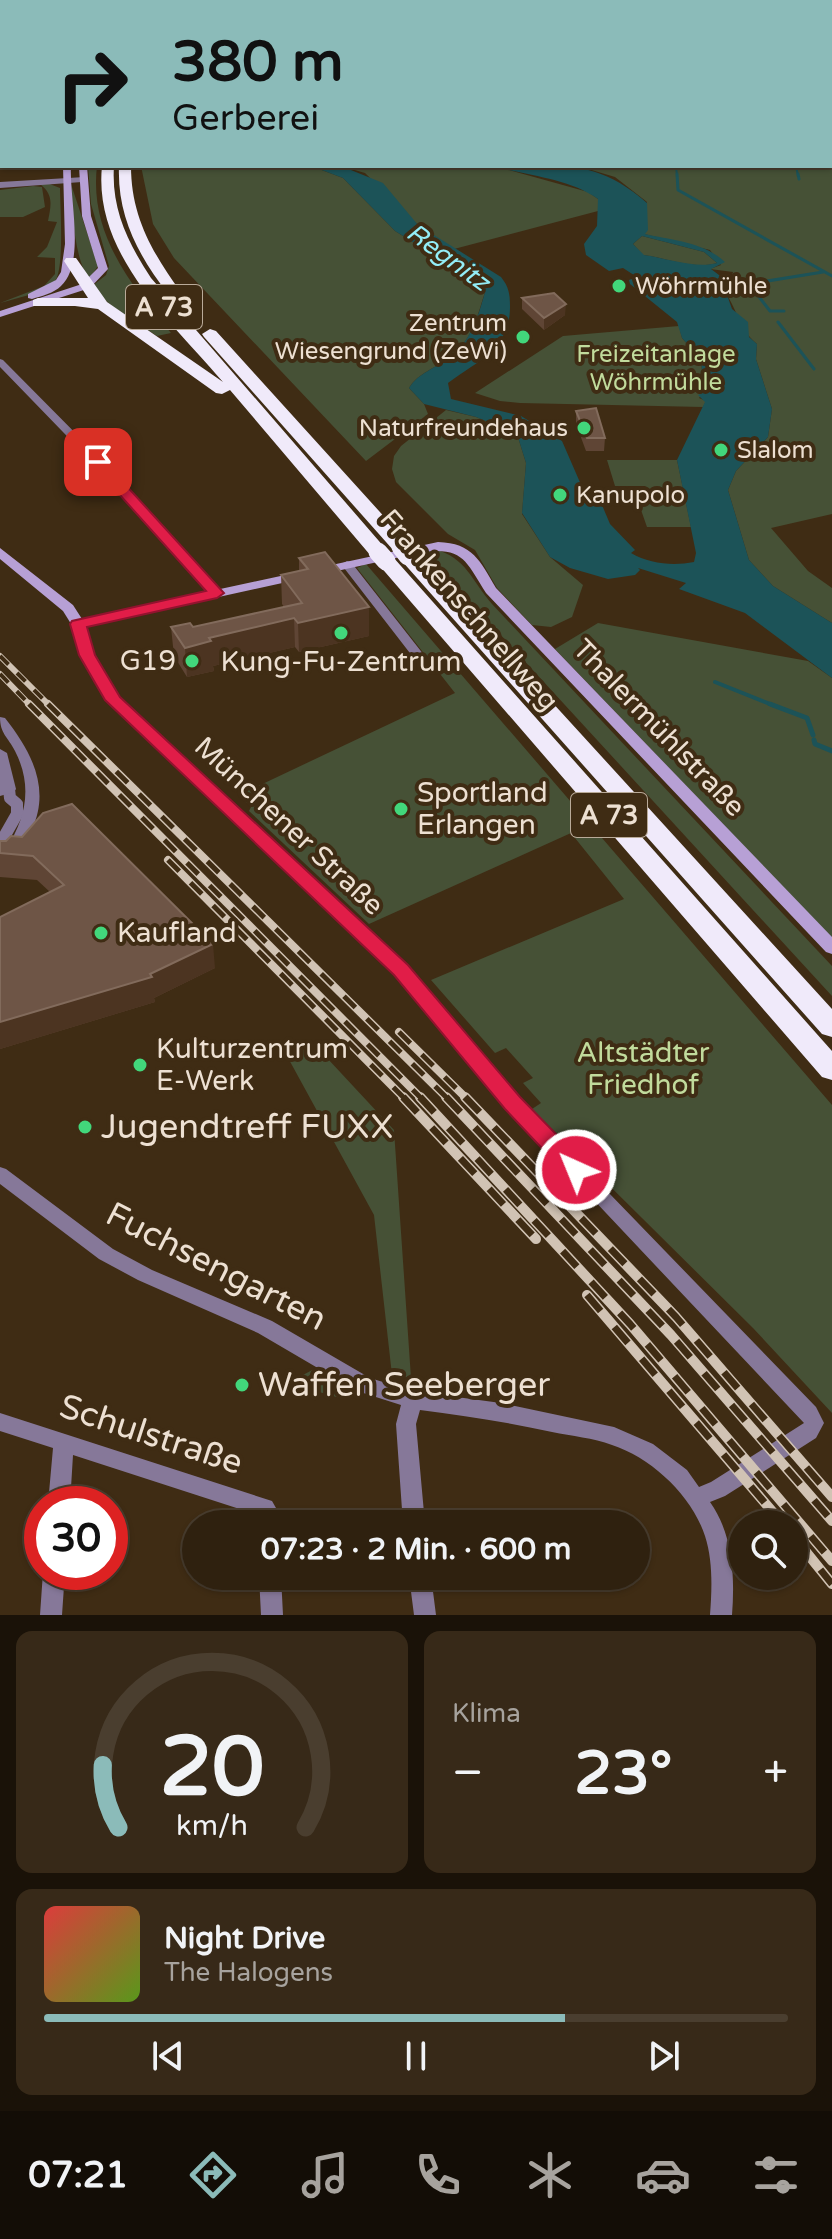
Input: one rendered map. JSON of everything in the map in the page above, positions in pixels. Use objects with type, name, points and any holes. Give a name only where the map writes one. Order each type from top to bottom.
[{"type":"highway","name":"Frankenschnellweg","points":[[108,168],[109,208],[130,258],[167,309],[267,424],[389,549],[832,1027]]},
{"type":"highway","name":"Frankenschnellweg","points":[[125,168],[124,189],[135,232],[165,281],[832,1070]]},
{"type":"highway","points":[[71,261],[102,305],[165,347],[267,424]]},
{"type":"highway","points":[[38,303],[75,301],[102,305]]},
{"type":"main road","points":[[0,306],[29,298],[58,284],[71,261],[67,168]]},
{"type":"main road","points":[[0,314],[86,286],[103,269],[103,258],[88,218],[83,168]]},
{"type":"main road","name":"Thalermühlstraße","points":[[347,564],[434,546],[465,551],[472,557],[491,590],[832,948]]},
{"type":"main road","name":"Münchener Straße","points":[[0,552],[68,608],[78,624]]},
{"type":"main road","points":[[78,624],[347,564]]},
{"type":"street","points":[[0,185],[82,179]]},
{"type":"street","points":[[0,362],[60,422],[217,593]]},
{"type":"street","points":[[347,564],[427,667]]},
{"type":"street","name":"Münchener Straße","points":[[78,624],[87,655],[114,700],[401,970],[512,1103],[809,1413],[814,1423],[809,1432],[718,1489],[697,1498]]},
{"type":"street","points":[[1,726],[25,760],[35,793],[32,818],[5,859]]},
{"type":"street","points":[[0,753],[4,790],[17,804],[17,814],[0,844]]},
{"type":"street","name":"Fuchsengarten","points":[[0,1174],[106,1254],[145,1275],[265,1327],[364,1385],[412,1400],[501,1412],[632,1442],[670,1467],[697,1498],[717,1540],[723,1586],[721,1615]]},
{"type":"street","points":[[412,1400],[406,1424],[413,1510]]},
{"type":"street","name":"Schulstraße","points":[[0,1422],[265,1510]]},
{"type":"street","points":[[60,1486],[64,1444]]},
{"type":"street","points":[[51,1615],[53,1590]]},
{"type":"street","points":[[271,1590],[272,1615]]},
{"type":"street","points":[[422,1590],[425,1615]]},
{"type":"green space","points":[[88,168],[97,168],[99,213],[106,235],[127,276],[171,333],[157,336],[112,306],[91,287],[106,275],[109,266],[91,204]]},
{"type":"green space","points":[[141,168],[316,168],[343,178],[395,231],[479,283],[485,292],[473,328],[463,344],[409,388],[424,404],[428,414],[366,461],[174,258],[153,224]]},
{"type":"green space","points":[[348,168],[501,168],[588,192],[598,199],[598,211],[454,249],[418,225],[365,173]]},
{"type":"green space","points":[[585,168],[832,168],[832,514],[771,528],[808,571],[832,588],[832,623],[773,586],[749,560],[728,490],[736,471],[768,437],[772,409],[756,359],[757,344],[718,285],[730,281],[733,272],[710,269],[721,265],[710,250],[644,234],[647,202],[615,177]]},
{"type":"green space","points":[[40,184],[60,188],[61,253],[57,276],[42,290],[0,303],[44,286],[55,274],[55,258],[37,257],[47,247],[57,222],[48,221],[49,196]]},
{"type":"green space","points":[[71,184],[98,266],[89,279],[77,247]]},
{"type":"green space","points":[[42,187],[45,207],[23,217],[0,217],[0,190]]},
{"type":"green space","points":[[642,236],[704,252],[717,263],[690,264],[643,255],[633,244]]},
{"type":"green space","name":"Freizeitanlage Wöhrmühle","points":[[679,326],[682,338],[701,360],[704,392],[699,398],[706,401],[703,407],[520,403],[475,393],[563,336]]},
{"type":"green space","points":[[446,410],[476,417],[517,434],[526,463],[522,514],[550,557],[583,585],[572,617],[551,627],[532,625],[497,588],[475,550],[448,534],[396,482],[392,469],[394,456],[401,446]]},
{"type":"green space","points":[[607,460],[677,460],[691,527],[647,527],[640,507],[649,498],[645,486],[615,486]]},
{"type":"green space","points":[[434,549],[454,558],[468,571],[492,604],[832,966],[832,996],[431,559],[426,551]]},
{"type":"green space","name":"Altstädter Friedhof","points":[[366,564],[832,1105],[832,1413],[753,1328],[532,1109],[541,1103],[523,1083],[533,1078],[506,1048],[495,1053],[431,980],[624,899],[571,833],[369,924],[249,811],[251,807],[239,795],[455,693],[357,568]]},
{"type":"green space","points":[[598,623],[808,661],[832,678],[832,938],[555,649]]},
{"type":"green space","points":[[314,1044],[394,1130],[411,1378],[392,1375],[374,1215],[287,1056]]},
{"type":"green space","points":[[316,1368],[353,1390],[340,1398],[288,1383]]},
{"type":"water","name":"Regnitz","points":[[316,168],[346,168],[383,183],[418,225],[501,277],[510,298],[505,333],[481,360],[448,383],[451,399],[521,416],[562,441],[582,487],[602,505],[610,524],[635,550],[631,553],[654,562],[670,564],[694,562],[696,553],[677,460],[705,402],[698,395],[704,392],[701,360],[682,338],[677,322],[630,284],[629,280],[637,277],[623,268],[609,271],[586,255],[584,244],[597,226],[598,199],[574,186],[502,168],[579,168],[610,178],[647,203],[648,230],[645,234],[697,246],[725,262],[711,269],[723,278],[710,284],[726,292],[732,309],[748,322],[749,337],[757,344],[756,359],[772,409],[768,437],[736,471],[728,490],[749,560],[773,586],[832,623],[832,678],[745,613],[679,589],[686,583],[638,568],[640,570],[635,575],[608,579],[570,568],[550,557],[522,513],[526,463],[517,434],[476,417],[424,404],[409,388],[463,344],[485,292],[479,283],[395,231],[343,178]],"holes":[[[642,236],[704,252],[717,263],[690,264],[644,255],[633,244]]]},
{"type":"building","points":[[554,293],[566,304],[544,318],[522,298]]},
{"type":"building","points":[[596,408],[605,438],[587,438],[576,411]]},
{"type":"building","points":[[325,552],[369,607],[298,623],[294,618],[209,638],[211,641],[185,648],[171,627],[190,623],[193,627],[302,603],[281,575],[308,569],[299,558]]},
{"type":"building","name":"Kaufland","points":[[72,804],[213,944],[150,974],[152,977],[0,1022],[0,917],[64,885],[33,856],[0,853],[0,841],[6,841],[11,836],[22,837],[43,813]]},
{"type":"waterway","points":[[676,168],[677,176]]},
{"type":"waterway","points":[[796,168],[798,176]]},
{"type":"waterway","points":[[677,174],[678,190],[832,276]]},
{"type":"waterway","points":[[798,174],[799,179]]},
{"type":"waterway","points":[[784,311],[770,311],[749,284],[823,272]]},
{"type":"waterway","points":[[778,322],[814,369]]},
{"type":"waterway","points":[[715,682],[770,704]]},
{"type":"waterway","points":[[770,704],[807,718],[813,735]]},
{"type":"waterway","points":[[770,704],[775,706]]},
{"type":"waterway","points":[[814,740],[815,744],[832,751]]},
{"type":"railway","points":[[0,656],[48,704]]},
{"type":"railway","points":[[0,674],[31,706]]},
{"type":"railway","points":[[29,704],[422,1099]]},
{"type":"railway","points":[[48,704],[446,1097]]},
{"type":"railway","points":[[168,860],[405,1099]]},
{"type":"railway","points":[[399,1032],[466,1098]]},
{"type":"railway","points":[[403,1097],[536,1239]]},
{"type":"railway","points":[[420,1097],[630,1324],[832,1561]]},
{"type":"railway","points":[[446,1097],[671,1335],[832,1521]]},
{"type":"railway","points":[[466,1098],[676,1317],[832,1497]]},
{"type":"railway","points":[[587,1295],[771,1510]]},
{"type":"railway","points":[[808,1554],[832,1584]]},
{"type":"place","name":"Wöhrmühle","points":[[619,286]]},
{"type":"place","name":"Zentrum Wiesengrund (ZeWi)","points":[[523,337]]},
{"type":"place","name":"Naturfreundehaus","points":[[584,428]]},
{"type":"place","name":"Slalom","points":[[721,450]]},
{"type":"place","name":"Kanupolo","points":[[560,495]]},
{"type":"place","name":"Kung-Fu-Zentrum","points":[[341,633]]},
{"type":"place","name":"G19","points":[[192,661]]},
{"type":"place","name":"Sportland Erlangen","points":[[401,809]]},
{"type":"place","name":"Kaufland","points":[[101,933]]},
{"type":"place","name":"Kulturzentrum E-Werk","points":[[140,1065]]},
{"type":"place","name":"Jugendtreff FUXX","points":[[85,1127]]},
{"type":"place","name":"Waffen Seeberger","points":[[242,1385]]},
{"type":"route","points":[[98,462],[217,593],[78,624],[87,655],[114,700],[401,970],[512,1103],[576,1170]]}]
